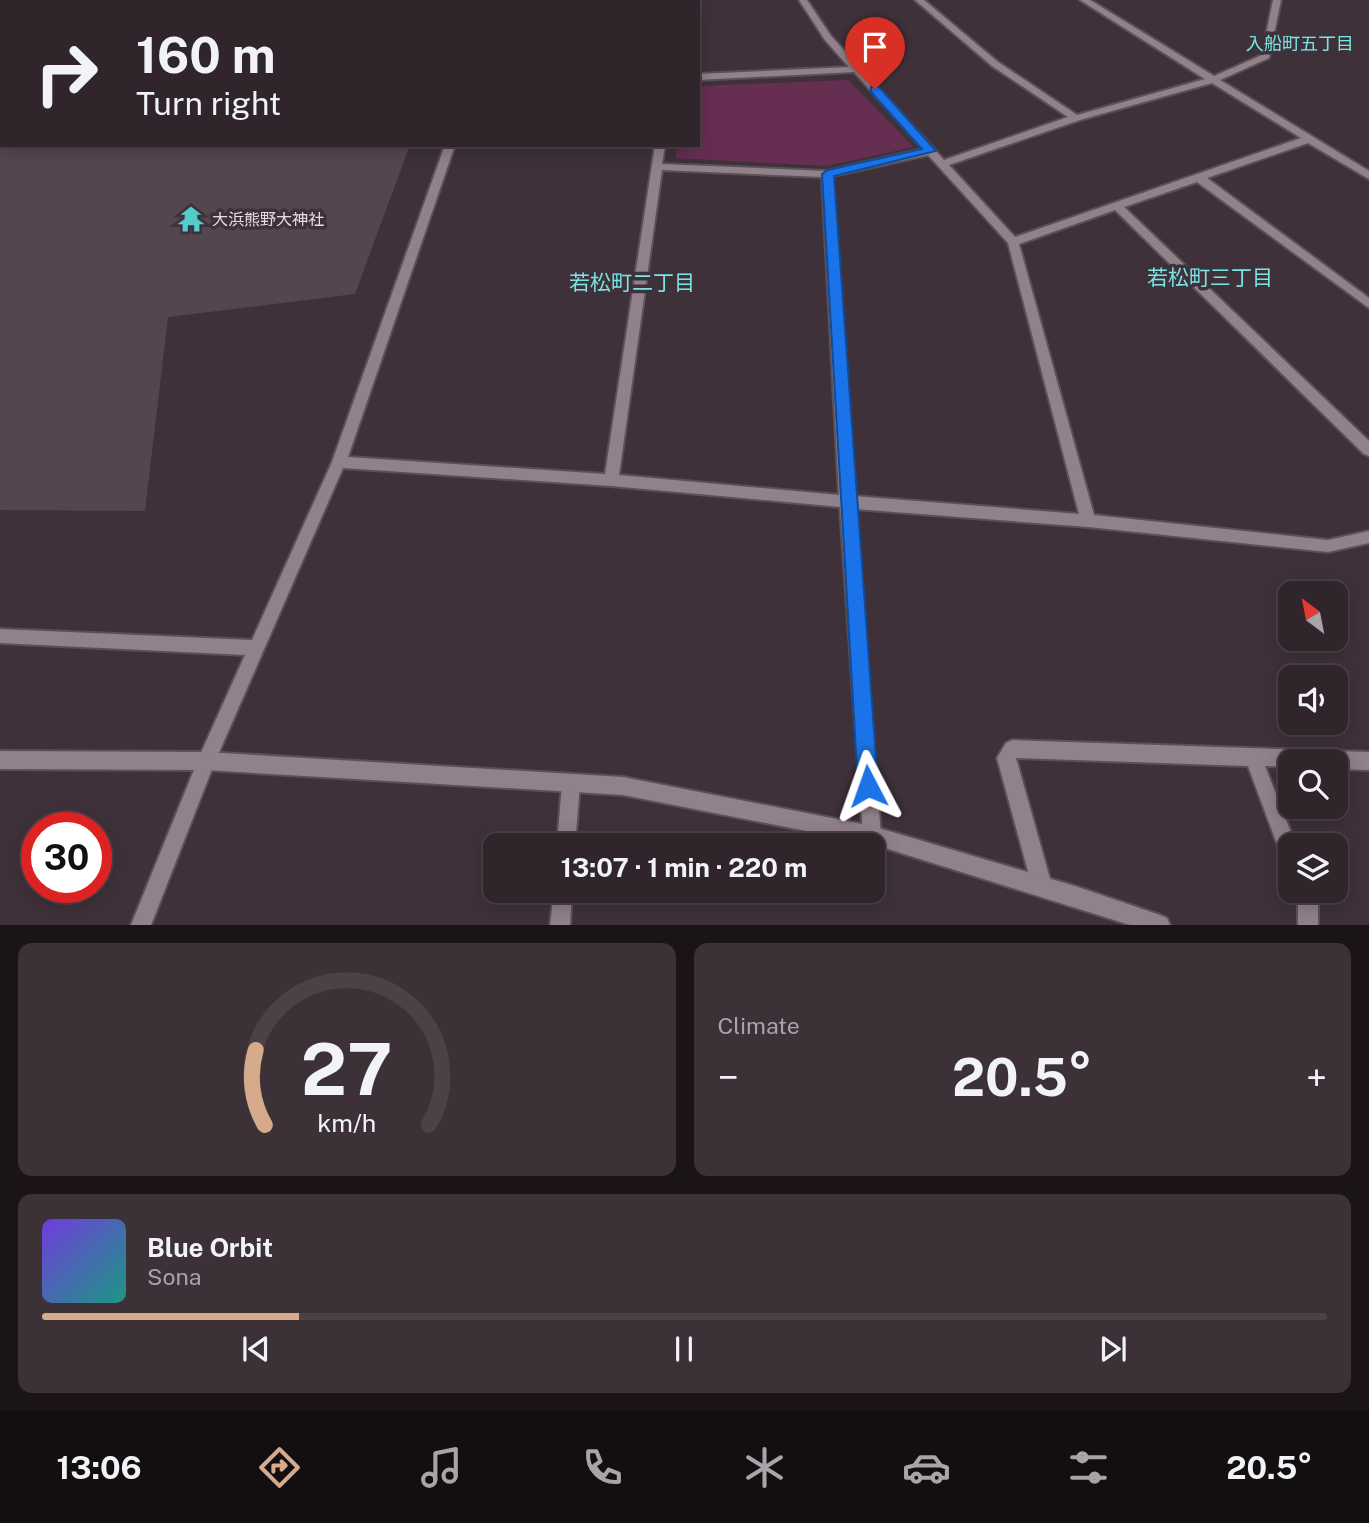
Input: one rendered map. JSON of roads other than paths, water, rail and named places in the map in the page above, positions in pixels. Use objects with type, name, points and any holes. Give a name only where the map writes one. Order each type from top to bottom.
[{"type":"street","points":[[803,0],[828,38],[1013,242],[1088,521]]},
{"type":"street","points":[[919,0],[995,64],[1076,118]]},
{"type":"street","points":[[1084,0],[1369,176]]},
{"type":"street","points":[[943,164],[1076,118],[1212,80],[1266,56],[1277,0]]},
{"type":"street","points":[[700,77],[857,69]]},
{"type":"street","points":[[1013,242],[1309,139]]},
{"type":"street","points":[[141,925],[206,761],[339,462],[449,147]]},
{"type":"street","points":[[611,480],[660,147]]},
{"type":"street","points":[[658,167],[828,174],[930,151]]},
{"type":"street","points":[[828,174],[847,502],[872,833]]},
{"type":"street","points":[[1198,177],[1369,304]]},
{"type":"street","points":[[1118,207],[1369,450]]},
{"type":"street","points":[[339,462],[611,480],[1088,521],[1328,545],[1369,537]]},
{"type":"street","points":[[0,636],[256,648]]},
{"type":"street","points":[[1042,886],[1006,758],[1012,750],[1369,761]]},
{"type":"street","points":[[1253,757],[1282,833]]},
{"type":"street","points":[[0,760],[206,761],[623,786],[862,833]]},
{"type":"street","points":[[567,833],[571,784]]},
{"type":"street","points":[[885,839],[1160,925]]},
{"type":"street","points":[[560,925],[561,903]]},
{"type":"street","points":[[1308,903],[1308,925]]},
{"type":"place","name":"大浜熊野大神社","points":[[191,219]]},
{"type":"district","name":"入船町五丁目","points":[[1300,44]]},
{"type":"district","name":"若松町三丁目","points":[[1210,278]]},
{"type":"district","name":"若松町二丁目","points":[[632,283]]}]
